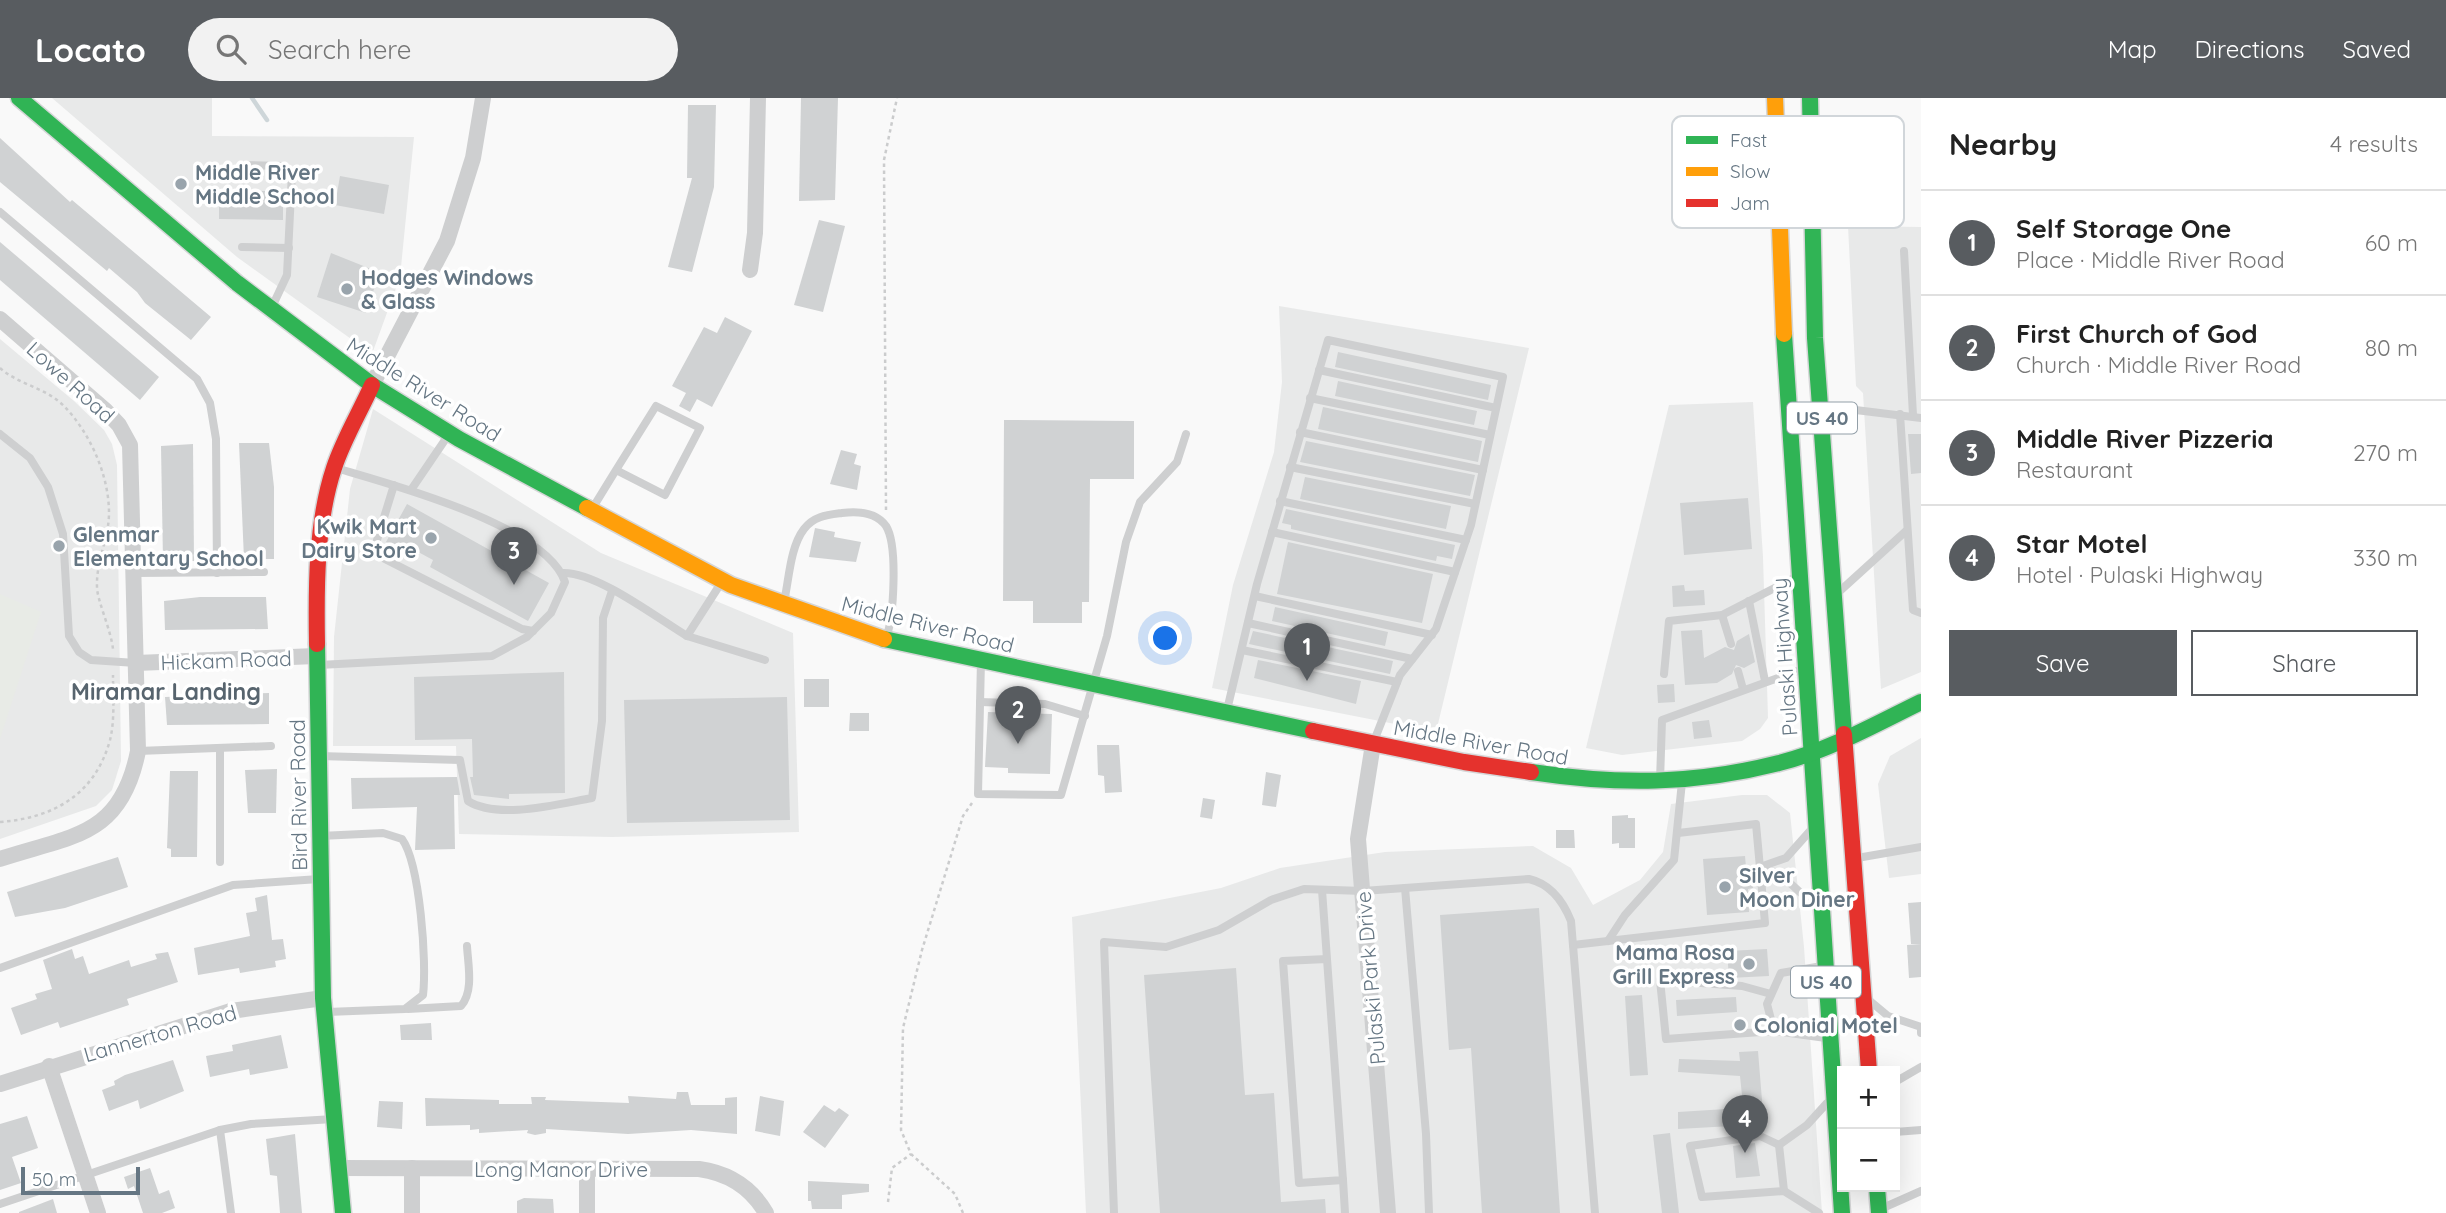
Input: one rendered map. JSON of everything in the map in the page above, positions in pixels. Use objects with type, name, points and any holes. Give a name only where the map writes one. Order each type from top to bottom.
[{"type":"main road","name":"Middle River Road","points":[[19,98],[270,309],[372,385],[450,434],[590,512],[723,580],[783,605],[886,639],[1373,744],[1592,781],[1660,783],[1780,763],[1846,738],[1921,702]]},
{"type":"main road","name":"Pulaski Highway","points":[[1775,98],[1776,116]]},
{"type":"main road","name":"US 40","points":[[1810,98],[1810,116]]},
{"type":"main road","name":"Pulaski Highway","points":[[1780,228],[1785,346],[1842,1213]]},
{"type":"main road","name":"US 40","points":[[1813,228],[1815,338],[1836,594],[1869,1066]]},
{"type":"main road","name":"Bird River Road","points":[[343,1213],[323,1005],[316,660],[318,557],[334,467],[372,385]]},
{"type":"main road","points":[[1877,1192],[1879,1211]]},
{"type":"street","points":[[372,385],[421,294],[451,230],[473,158],[482,98]]},
{"type":"street","points":[[750,270],[755,233],[758,98]]},
{"type":"street","name":"Lowe Road","points":[[0,319],[120,425],[130,444],[138,751],[125,796],[102,823],[0,859]]},
{"type":"street","name":"Hickam Road","points":[[136,663],[316,660]]},
{"type":"street","name":"Pulaski Park Drive","points":[[1373,744],[1358,839],[1388,1213]]},
{"type":"street","name":"Lannerton Road","points":[[0,1084],[49,1066],[231,1011],[323,1005]]},
{"type":"street","points":[[49,1066],[98,1213]]},
{"type":"street","name":"Long Manor Drive","points":[[339,1168],[713,1171],[743,1185],[766,1213]]},
{"type":"street","points":[[412,1168],[412,1213]]},
{"type":"street","points":[[587,1169],[587,1213]]},
{"type":"lane","points":[[241,165],[282,166],[292,172],[288,275],[270,309]]},
{"type":"lane","points":[[0,212],[197,379],[210,403],[216,439],[217,573]]},
{"type":"lane","points":[[242,247],[289,248]]},
{"type":"lane","points":[[1821,406],[1917,417],[1904,251]]},
{"type":"lane","points":[[1227,713],[1280,501],[1328,340],[1503,377],[1475,504],[1455,572],[1432,635],[1397,682],[1373,744]]},
{"type":"lane","points":[[1319,370],[1496,408]]},
{"type":"lane","points":[[1310,398],[1490,435]]},
{"type":"lane","points":[[590,512],[616,470],[656,406],[700,428],[665,495],[616,470]]},
{"type":"lane","points":[[1900,414],[1913,610],[1921,613]]},
{"type":"lane","points":[[1300,432],[1483,470]]},
{"type":"lane","points":[[0,434],[30,458],[48,487],[63,534],[69,636],[79,652],[91,660],[136,663]]},
{"type":"lane","points":[[411,490],[450,434]]},
{"type":"lane","points":[[981,660],[978,794],[1061,795],[1107,636],[1126,542],[1140,502],[1177,462],[1186,434]]},
{"type":"lane","points":[[316,660],[492,656],[510,649],[533,631],[561,596],[565,582],[562,573],[533,547],[479,515],[411,490],[334,467]]},
{"type":"lane","points":[[1290,467],[1475,504]]},
{"type":"lane","points":[[394,485],[377,540],[377,555],[473,606],[522,629],[533,631]]},
{"type":"lane","points":[[1280,501],[1466,540]]},
{"type":"lane","points":[[783,605],[798,540],[814,519],[864,513],[875,516],[887,527],[890,536],[892,621],[886,639]]},
{"type":"lane","points":[[1272,531],[1455,572]]},
{"type":"lane","points":[[1836,594],[1906,531]]},
{"type":"lane","points":[[134,573],[264,572]]},
{"type":"lane","points":[[562,573],[574,572],[612,591],[687,636],[765,660]]},
{"type":"lane","points":[[1664,674],[1669,621],[1723,614],[1800,575]]},
{"type":"lane","points":[[687,636],[723,580]]},
{"type":"lane","points":[[318,756],[460,760],[468,801],[480,808],[528,809],[592,798],[602,722],[603,618],[612,591]]},
{"type":"lane","points":[[1255,596],[1432,635]]},
{"type":"lane","points":[[1749,601],[1765,681]]},
{"type":"lane","points":[[1723,614],[1731,644]]},
{"type":"lane","points":[[1248,624],[1412,659]]},
{"type":"lane","points":[[1242,650],[1397,682]]},
{"type":"lane","points":[[1660,783],[1662,720],[1806,668]]},
{"type":"lane","points":[[1738,671],[1743,689]]},
{"type":"lane","points":[[980,702],[1045,704],[1084,716]]},
{"type":"lane","points":[[138,751],[271,746]]},
{"type":"lane","points":[[220,748],[220,862]]},
{"type":"lane","points":[[1608,941],[1625,915],[1674,860],[1682,779]]},
{"type":"lane","points":[[1573,945],[1765,923],[1756,824],[1678,833]]},
{"type":"lane","points":[[1760,867],[1786,858],[1816,824]]},
{"type":"lane","points":[[319,836],[394,835],[409,849],[414,861],[425,972],[423,995],[405,1009]]},
{"type":"lane","points":[[1854,858],[1921,847]]},
{"type":"lane","points":[[1760,867],[1780,874],[1821,914]]},
{"type":"lane","points":[[0,968],[233,885],[320,879]]},
{"type":"lane","points":[[1114,1213],[1104,942],[1166,947],[1219,930],[1271,900],[1304,889],[1363,891],[1500,880],[1539,881],[1550,888],[1566,907],[1571,921],[1595,1213]]},
{"type":"lane","points":[[1405,888],[1426,1134],[1429,1213]]},
{"type":"lane","points":[[1322,890],[1345,1213]]},
{"type":"lane","points":[[323,1005],[405,1009],[461,1006],[469,989],[467,946]]},
{"type":"lane","points":[[1327,959],[1283,961],[1299,1183],[1343,1180]]},
{"type":"lane","points":[[1774,1031],[1767,1004],[1781,973],[1825,965]]},
{"type":"lane","points":[[1772,994],[1742,986],[1660,980],[1666,1039],[1774,1031],[1830,1039]]},
{"type":"lane","points":[[1864,996],[1888,1016],[1921,1027],[1921,1033]]},
{"type":"lane","points":[[1900,1079],[1921,1067]]},
{"type":"lane","points":[[1779,1145],[1807,1125],[1834,1095]]},
{"type":"lane","points":[[0,1204],[220,1130],[251,1124],[334,1119]]},
{"type":"lane","points":[[220,1130],[230,1213]]},
{"type":"lane","points":[[1900,1132],[1921,1130]]},
{"type":"lane","points":[[1779,1145],[1760,1136],[1690,1146],[1702,1197],[1784,1191],[1819,1213]]},
{"type":"lane","points":[[1779,1145],[1784,1191]]},
{"type":"lane","points":[[1879,1211],[1921,1191]]},
{"type":"path","points":[[887,527],[884,160],[897,98]]},
{"type":"path","points":[[0,368],[11,378],[39,387],[63,406],[84,431],[104,476],[109,514],[98,565],[97,591],[110,628],[114,652]]},
{"type":"path","points":[[0,822],[31,819],[75,799],[94,775],[110,740],[114,674]]},
{"type":"path","points":[[962,1213],[955,1194],[911,1154],[901,1130],[903,1028],[922,950],[963,816],[978,794]]},
{"type":"path","points":[[888,1202],[892,1168],[911,1154]]},
{"type":"shaded area","points":[[52,98],[212,98],[212,136],[414,137],[400,277],[372,354],[237,257]]},
{"type":"shaded area","points":[[1921,227],[1921,672],[1881,689],[1863,393],[1856,386],[1848,228]]},
{"type":"shaded area","points":[[1279,306],[1529,348],[1436,732],[1212,688],[1233,585],[1274,452],[1282,382]]},
{"type":"shaded area","name":"Glenmar Elementary School","points":[[0,339],[74,401],[104,430],[112,444],[117,465],[121,761],[112,790],[96,806],[0,839]]},
{"type":"shaded area","points":[[1753,402],[1763,557],[1768,718],[1760,729],[1742,741],[1622,755],[1586,748],[1669,405]]},
{"type":"shaded area","points":[[373,409],[601,553],[793,633],[799,832],[612,837],[459,834],[456,746],[333,746],[334,637],[350,489]]},
{"type":"shaded area","points":[[0,594],[41,612],[0,739]]},
{"type":"shaded area","points":[[1921,738],[1921,874],[1889,878],[1878,784],[1890,756]]},
{"type":"shaded area","points":[[1742,795],[1767,795],[1790,813],[1804,947],[1822,1213],[1086,1213],[1072,917],[1221,888],[1280,868],[1385,852],[1533,846],[1571,868],[1593,905],[1640,880],[1663,852],[1671,804]]},
{"type":"building","points":[[801,98],[838,98],[835,200],[799,201]]},
{"type":"building","points":[[688,105],[716,105],[714,187],[692,272],[668,267],[692,178],[687,178]]},
{"type":"building","points":[[0,138],[70,202],[72,200],[211,317],[191,340],[145,303],[137,292],[109,268],[107,271],[0,182]]},
{"type":"building","points":[[340,176],[389,185],[384,214],[335,205]]},
{"type":"building","points":[[219,191],[283,191],[283,220],[219,219]]},
{"type":"building","points":[[819,220],[845,226],[823,312],[794,305]]},
{"type":"building","points":[[0,242],[159,377],[140,400],[0,280]]},
{"type":"building","name":"Hodges Windows & Glass","points":[[331,253],[371,269],[369,277],[377,280],[366,313],[317,297]]},
{"type":"building","points":[[725,317],[752,331],[712,407],[697,399],[690,412],[679,406],[686,393],[672,386],[704,327],[717,333]]},
{"type":"building","points":[[1338,352],[1491,385],[1488,400],[1335,367]]},
{"type":"building","points":[[1338,381],[1477,411],[1474,425],[1335,396]]},
{"type":"building","points":[[1323,407],[1482,441],[1478,462],[1318,429]]},
{"type":"building","points":[[1004,420],[1134,421],[1134,479],[1090,479],[1089,602],[1082,602],[1082,623],[1033,623],[1033,601],[1003,601]]},
{"type":"building","points":[[1908,434],[1921,434],[1921,473],[1911,474]]},
{"type":"building","points":[[1306,441],[1475,475],[1470,496],[1300,462]]},
{"type":"building","points":[[239,443],[269,443],[274,487],[274,559],[244,559]]},
{"type":"building","points":[[193,444],[194,561],[163,561],[161,446]]},
{"type":"building","points":[[841,450],[857,454],[854,464],[861,466],[857,490],[830,484]]},
{"type":"building","points":[[1305,477],[1451,506],[1446,529],[1300,499]]},
{"type":"building","points":[[1748,498],[1752,549],[1684,555],[1680,503]]},
{"type":"building","points":[[407,504],[549,583],[528,621],[430,567],[433,560],[409,547],[405,553],[386,542]]},
{"type":"building","points":[[1286,509],[1455,545],[1452,559],[1437,556],[1436,561],[1291,529],[1291,525],[1282,523]]},
{"type":"building","points":[[815,528],[835,532],[834,537],[861,542],[856,562],[809,557]]},
{"type":"building","points":[[1288,542],[1433,574],[1422,623],[1277,594]]},
{"type":"building","points":[[1684,585],[1685,591],[1704,590],[1705,605],[1673,607],[1672,586]]},
{"type":"building","points":[[200,597],[266,597],[268,629],[165,630],[164,601]]},
{"type":"building","points":[[1275,607],[1388,632],[1385,646],[1272,621]]},
{"type":"building","points":[[1702,630],[1704,658],[1725,647],[1734,650],[1737,641],[1749,634],[1755,662],[1744,668],[1736,665],[1732,674],[1717,683],[1685,685],[1681,631]]},
{"type":"building","points":[[1253,631],[1393,661],[1390,674],[1249,644]]},
{"type":"building","points":[[1258,660],[1361,681],[1356,704],[1254,678]]},
{"type":"building","points":[[564,672],[565,793],[509,794],[509,799],[474,795],[470,777],[473,777],[472,739],[415,740],[414,677]]},
{"type":"building","points":[[804,679],[829,679],[829,707],[804,707]]},
{"type":"building","points":[[1674,684],[1675,702],[1658,703],[1657,685]]},
{"type":"building","points":[[269,693],[269,724],[167,725],[165,697]]},
{"type":"building","points":[[787,697],[790,820],[627,823],[624,700]]},
{"type":"building","points":[[988,712],[1052,714],[1050,774],[1008,773],[1008,768],[985,767]]},
{"type":"building","points":[[850,713],[869,713],[869,731],[849,731]]},
{"type":"building","points":[[1709,720],[1712,737],[1694,739],[1692,722]]},
{"type":"building","points":[[1097,745],[1119,745],[1122,792],[1105,793],[1104,776],[1098,775]]},
{"type":"building","points":[[277,769],[276,813],[248,813],[245,770]]},
{"type":"building","points":[[170,771],[198,771],[197,857],[171,857],[171,849],[167,848]]},
{"type":"building","points":[[1266,772],[1281,775],[1276,807],[1262,805]]},
{"type":"building","points":[[457,777],[460,795],[454,795],[455,849],[415,850],[417,807],[352,809],[351,778]]},
{"type":"building","points":[[1203,798],[1215,800],[1212,819],[1200,817]]},
{"type":"building","points":[[1628,815],[1628,818],[1635,818],[1635,848],[1619,848],[1619,843],[1612,844],[1612,816]]},
{"type":"building","points":[[1556,830],[1574,830],[1575,848],[1556,848]]},
{"type":"building","points":[[1745,856],[1746,867],[1751,867],[1753,888],[1748,889],[1749,912],[1707,915],[1703,859]]},
{"type":"building","points":[[118,857],[128,887],[65,908],[15,917],[7,892]]},
{"type":"building","points":[[267,895],[272,940],[283,939],[286,959],[275,961],[276,967],[240,973],[239,968],[198,975],[194,948],[250,936],[246,913],[257,911],[255,898]]},
{"type":"building","points":[[1921,902],[1921,944],[1911,944],[1908,903]]},
{"type":"building","points":[[1539,908],[1560,1213],[1482,1213],[1471,1048],[1449,1050],[1440,915]]},
{"type":"building","points":[[1921,944],[1921,977],[1909,978],[1907,945]]},
{"type":"building","points":[[72,949],[75,959],[83,956],[89,974],[129,960],[131,967],[157,959],[155,954],[168,952],[178,982],[127,999],[129,1005],[60,1028],[58,1022],[21,1035],[11,1008],[37,999],[35,994],[52,989],[43,960]]},
{"type":"building","name":"Mama Rosa Grill Express","points":[[1767,949],[1769,976],[1729,978],[1727,951]]},
{"type":"building","points":[[1236,968],[1245,1095],[1274,1093],[1281,1202],[1325,1199],[1326,1213],[1160,1213],[1144,975]]},
{"type":"building","points":[[1642,995],[1648,1075],[1630,1076],[1625,996]]},
{"type":"building","points":[[1736,997],[1737,1012],[1677,1016],[1676,1000]]},
{"type":"building","points":[[431,1023],[432,1040],[401,1040],[400,1025]]},
{"type":"building","points":[[281,1035],[288,1068],[250,1075],[249,1069],[210,1077],[206,1056],[233,1051],[232,1045]]},
{"type":"building","points":[[1758,1051],[1764,1125],[1753,1127],[1754,1130],[1732,1133],[1732,1126],[1678,1129],[1678,1112],[1742,1108],[1743,1105],[1740,1076],[1678,1072],[1679,1059],[1740,1061],[1739,1052]]},
{"type":"building","points":[[173,1060],[184,1091],[140,1109],[138,1100],[109,1111],[102,1090],[115,1085],[114,1081],[125,1075]]},
{"type":"building","points":[[677,1092],[688,1092],[691,1105],[725,1105],[725,1098],[737,1097],[737,1134],[691,1130],[628,1134],[546,1129],[546,1133],[535,1135],[527,1133],[528,1130],[479,1133],[479,1129],[470,1130],[470,1125],[426,1126],[425,1098],[499,1100],[499,1104],[532,1104],[531,1097],[546,1097],[545,1100],[629,1103],[628,1096],[676,1099]]},
{"type":"building","points":[[760,1096],[784,1101],[780,1136],[755,1131]]},
{"type":"building","points":[[379,1101],[403,1102],[402,1129],[377,1127]]},
{"type":"building","points":[[824,1105],[835,1112],[839,1108],[849,1115],[825,1148],[803,1132]]},
{"type":"building","points":[[27,1116],[38,1148],[12,1157],[21,1183],[0,1190],[0,1124]]},
{"type":"building","points":[[1670,1133],[1679,1213],[1662,1213],[1653,1135]]},
{"type":"building","points":[[295,1134],[302,1213],[280,1213],[277,1176],[270,1175],[266,1139]]},
{"type":"building","points":[[1755,1143],[1760,1176],[1736,1178],[1733,1146]]},
{"type":"building","points":[[150,1168],[159,1194],[169,1190],[175,1208],[162,1213],[143,1213],[134,1186],[128,1189],[124,1177]]},
{"type":"building","points":[[808,1181],[869,1184],[869,1192],[842,1195],[842,1209],[812,1209],[811,1201],[808,1201]]},
{"type":"building","points":[[524,1198],[553,1199],[554,1213],[517,1213],[517,1201]]},
{"type":"building","points":[[53,1199],[57,1213],[19,1213],[19,1212]]},
{"type":"waterway","points":[[252,98],[267,120]]},
{"type":"traffic: fast","points":[[19,98],[237,283],[372,385],[459,439],[587,508]]},
{"type":"traffic: fast","points":[[1810,98],[1810,116]]},
{"type":"traffic: fast","points":[[1813,228],[1815,338],[1844,734]]},
{"type":"traffic: fast","points":[[1784,334],[1842,1213]]},
{"type":"traffic: fast","points":[[884,639],[1313,731]]},
{"type":"traffic: fast","points":[[317,644],[323,998],[343,1213]]},
{"type":"traffic: fast","points":[[1531,772],[1625,781],[1716,776],[1816,752],[1921,702]]},
{"type":"traffic: fast","points":[[1877,1192],[1879,1213]]},
{"type":"traffic: slow","points":[[1775,98],[1776,116]]},
{"type":"traffic: slow","points":[[1780,228],[1784,334]]},
{"type":"traffic: slow","points":[[587,508],[731,585],[884,639]]},
{"type":"traffic: jam","points":[[317,644],[318,555],[328,489],[342,447],[372,385]]},
{"type":"traffic: jam","points":[[1313,731],[1464,762],[1531,772]]},
{"type":"traffic: jam","points":[[1844,734],[1869,1066]]},
{"type":"place","name":"Middle River Middle School","points":[[181,184]]},
{"type":"place","name":"Hodges Windows & Glass","points":[[347,289]]},
{"type":"place","name":"Kwik Mart Dairy Store","points":[[431,538]]},
{"type":"place","name":"Glenmar Elementary School","points":[[59,546]]},
{"type":"place","name":"Middle River Pizzeria","points":[[514,585]]},
{"type":"place","name":"Self Storage One","points":[[1307,681]]},
{"type":"place","name":"First Church of God","points":[[1018,744]]},
{"type":"place","name":"Silver Moon Diner","points":[[1725,887]]},
{"type":"place","name":"Mama Rosa Grill Express","points":[[1749,964]]},
{"type":"place","name":"Colonial Motel","points":[[1740,1025]]},
{"type":"place","name":"Star Motel","points":[[1745,1153]]},
{"type":"district","name":"Miramar Landing","points":[[166,691]]}]
